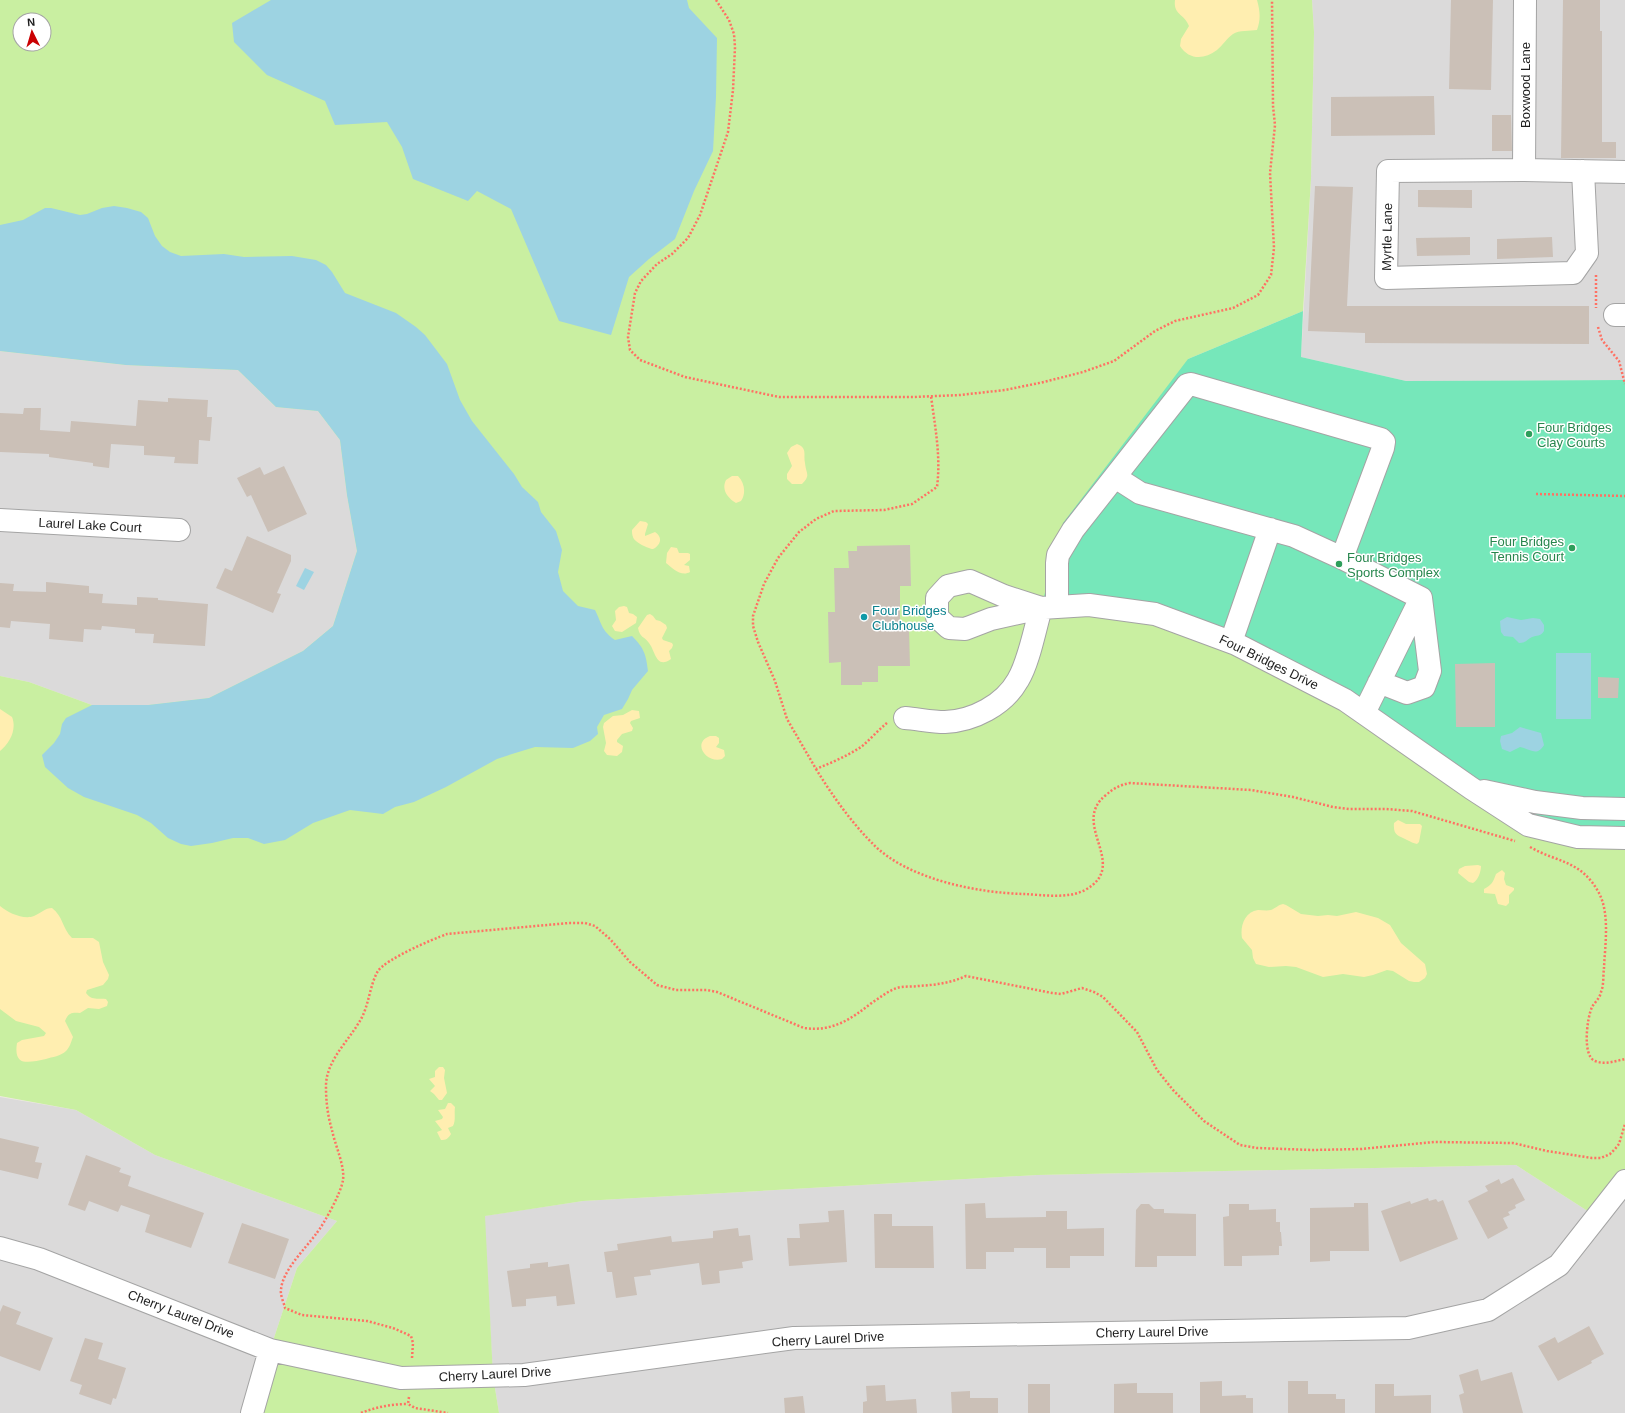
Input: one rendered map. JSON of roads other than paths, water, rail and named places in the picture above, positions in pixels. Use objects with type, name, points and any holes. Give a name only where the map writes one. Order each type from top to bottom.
[{"type":"street","name":"Boxwood Lane","points":[[1524,170],[1525,0]]},
{"type":"street","name":"Myrtle Lane","points":[[1583,171],[1587,253],[1573,273],[1386,278],[1388,171],[1524,170],[1583,171],[1625,172]]},
{"type":"street","points":[[905,718],[945,722],[970,718],[999,704],[1018,681],[1049,607],[1058,555],[1073,530],[1187,385],[1191,384],[1381,439],[1384,442],[1342,558]]},
{"type":"street","points":[[1115,477],[1140,493],[1164,501],[1294,536],[1342,558],[1421,598]]},
{"type":"street","name":"Laurel Lake Court","points":[[0,520],[179,530]]},
{"type":"street","points":[[1231,642],[1270,529]]},
{"type":"street","points":[[1364,713],[1421,598]]},
{"type":"street","points":[[1379,682],[1407,694],[1424,687],[1430,671],[1421,598]]},
{"type":"street","name":"Four Bridges Drive","points":[[1049,607],[1089,605],[1155,614],[1231,642],[1345,700],[1471,788],[1528,825],[1578,837],[1625,838]]},
{"type":"street","name":"Four Bridges Drive","points":[[1471,788],[1535,802],[1582,808],[1625,809]]},
{"type":"street","name":"Cherry Laurel Drive","points":[[0,1248],[39,1259],[270,1350],[401,1378],[524,1375],[794,1338],[1408,1328],[1488,1310],[1559,1265],[1625,1181]]},
{"type":"street","points":[[252,1413],[270,1350]]},
{"type":"water","points":[[271,0],[687,0],[689,8],[717,38],[713,151],[694,191],[675,239],[629,277],[611,335],[559,321],[511,209],[477,191],[468,201],[413,179],[402,147],[387,122],[335,125],[325,101],[267,75],[234,42],[232,23]]},
{"type":"water","points":[[114,206],[141,212],[148,218],[155,236],[162,246],[170,252],[181,256],[224,254],[244,257],[292,256],[316,260],[326,265],[345,293],[396,313],[425,335],[447,364],[460,400],[472,421],[514,474],[522,487],[538,502],[541,512],[556,531],[562,550],[558,572],[563,591],[578,606],[595,610],[604,630],[615,640],[632,636],[644,652],[648,671],[632,690],[622,709],[604,715],[597,727],[598,734],[590,741],[573,748],[535,747],[497,759],[446,787],[414,802],[395,807],[383,814],[350,810],[313,823],[285,840],[264,844],[248,838],[233,838],[191,846],[181,844],[168,838],[151,823],[137,815],[84,797],[68,788],[45,767],[42,755],[54,743],[60,734],[62,724],[66,718],[92,705],[148,705],[209,698],[303,651],[333,626],[357,551],[347,495],[340,440],[318,411],[276,407],[238,370],[126,365],[0,351],[0,225],[23,220],[45,208],[80,215]]},
{"type":"water","points":[[305,568],[314,572],[304,590],[296,586]]},
{"type":"water","points":[[1507,617],[1521,620],[1533,618],[1540,619],[1544,625],[1544,631],[1540,635],[1519,643],[1513,637],[1504,636],[1501,632],[1500,621]]},
{"type":"water","points":[[1556,653],[1591,653],[1591,719],[1556,719]]},
{"type":"water","points":[[1520,727],[1541,733],[1544,745],[1539,751],[1533,751],[1520,747],[1510,752],[1502,749],[1500,741],[1501,736],[1512,733]]},
{"type":"place","name":"Four Bridges Clay Courts","points":[[1529,434]]},
{"type":"place","name":"Four Bridges Tennis Court","points":[[1572,548]]},
{"type":"place","name":"Four Bridges Sports Complex","points":[[1339,564]]},
{"type":"place","name":"Four Bridges Clubhouse","points":[[864,617]]}]
